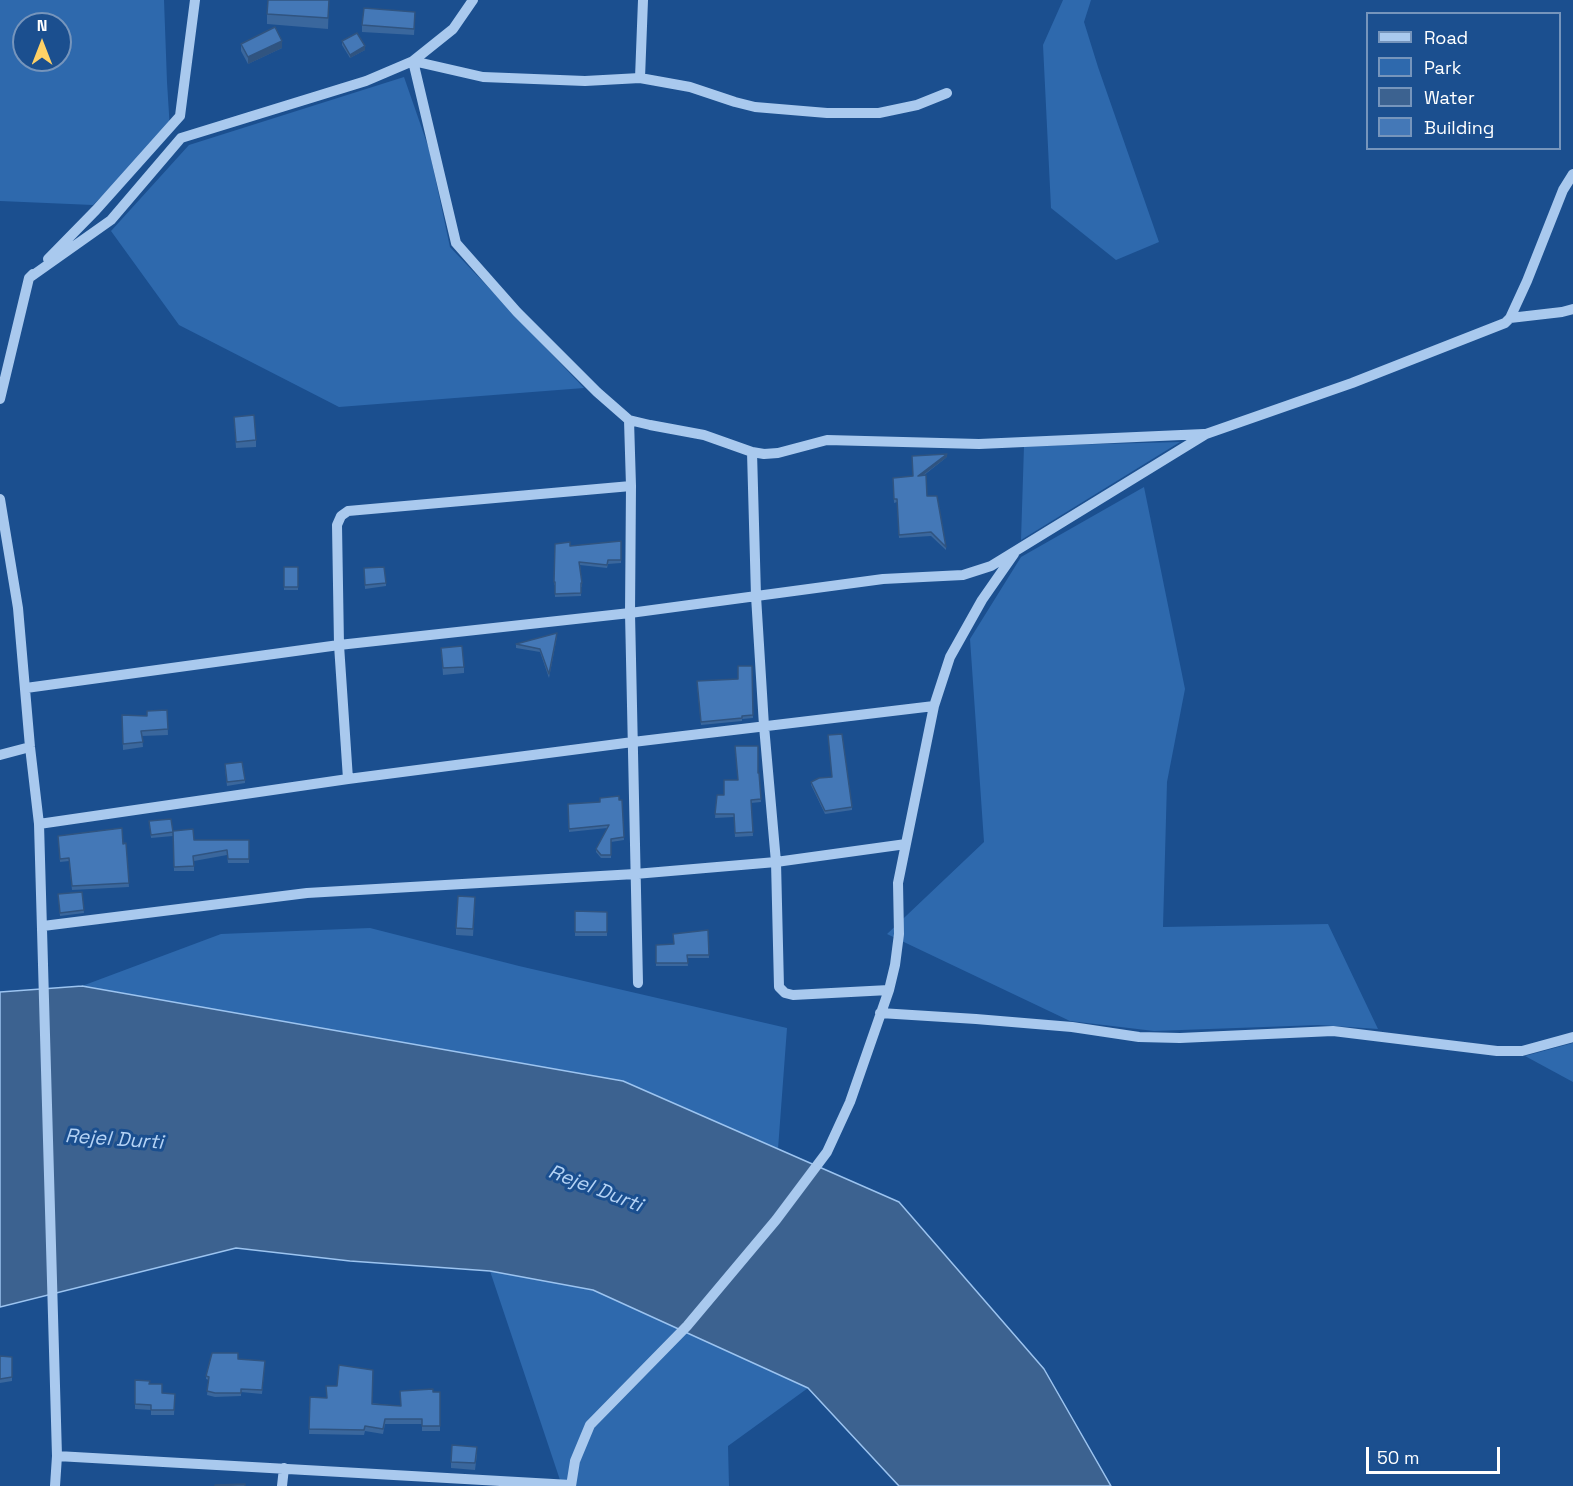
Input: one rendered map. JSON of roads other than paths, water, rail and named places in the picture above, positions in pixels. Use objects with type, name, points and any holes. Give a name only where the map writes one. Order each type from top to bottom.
[{"type":"street","points":[[0,399],[29,278],[96,210],[180,116],[195,0]]},
{"type":"street","points":[[29,278],[111,220],[180,138],[366,81],[412,61],[453,29],[473,0]]},
{"type":"street","points":[[640,78],[643,0]]},
{"type":"street","points":[[412,61],[483,77],[585,81],[640,78],[690,87],[755,107],[827,113],[879,113],[917,105],[947,93]]},
{"type":"street","points":[[412,61],[456,243],[517,312],[597,392],[629,420],[704,435],[764,454],[778,453],[827,440],[979,444],[1206,434]]},
{"type":"street","points":[[26,688],[339,645],[630,613],[883,579],[963,575],[991,566],[1206,434],[1352,383],[1504,323],[1510,318],[1563,190],[1573,174]]},
{"type":"street","points":[[1510,318],[1573,309]]},
{"type":"street","points":[[629,420],[630,613],[638,983]]},
{"type":"street","points":[[752,452],[756,596],[776,862],[779,987],[785,993],[793,994],[888,990]]},
{"type":"street","points":[[348,779],[339,645],[337,525],[341,516],[348,510],[631,486]]},
{"type":"street","points":[[0,499],[18,608],[39,824],[57,1456],[55,1486]]},
{"type":"street","points":[[57,1456],[571,1486],[575,1461],[590,1425],[687,1326],[769,1227],[827,1152],[850,1102],[896,965],[899,934],[898,883],[934,706],[950,657],[982,600],[1017,550]]},
{"type":"street","points":[[39,824],[348,779],[934,706]]},
{"type":"street","points":[[0,755],[30,747]]},
{"type":"street","points":[[43,926],[307,893],[635,874],[776,862],[906,844]]},
{"type":"street","points":[[880,1013],[1072,1027],[1139,1037],[1180,1038],[1333,1031],[1497,1051],[1522,1051],[1573,1037]]},
{"type":"street","points":[[282,1486],[284,1468]]},
{"type":"water","name":"Rejel Durti","points":[[82,986],[623,1081],[899,1202],[1044,1369],[1111,1486],[899,1486],[808,1388],[593,1290],[490,1271],[350,1261],[236,1248],[0,1307],[0,992]]}]
